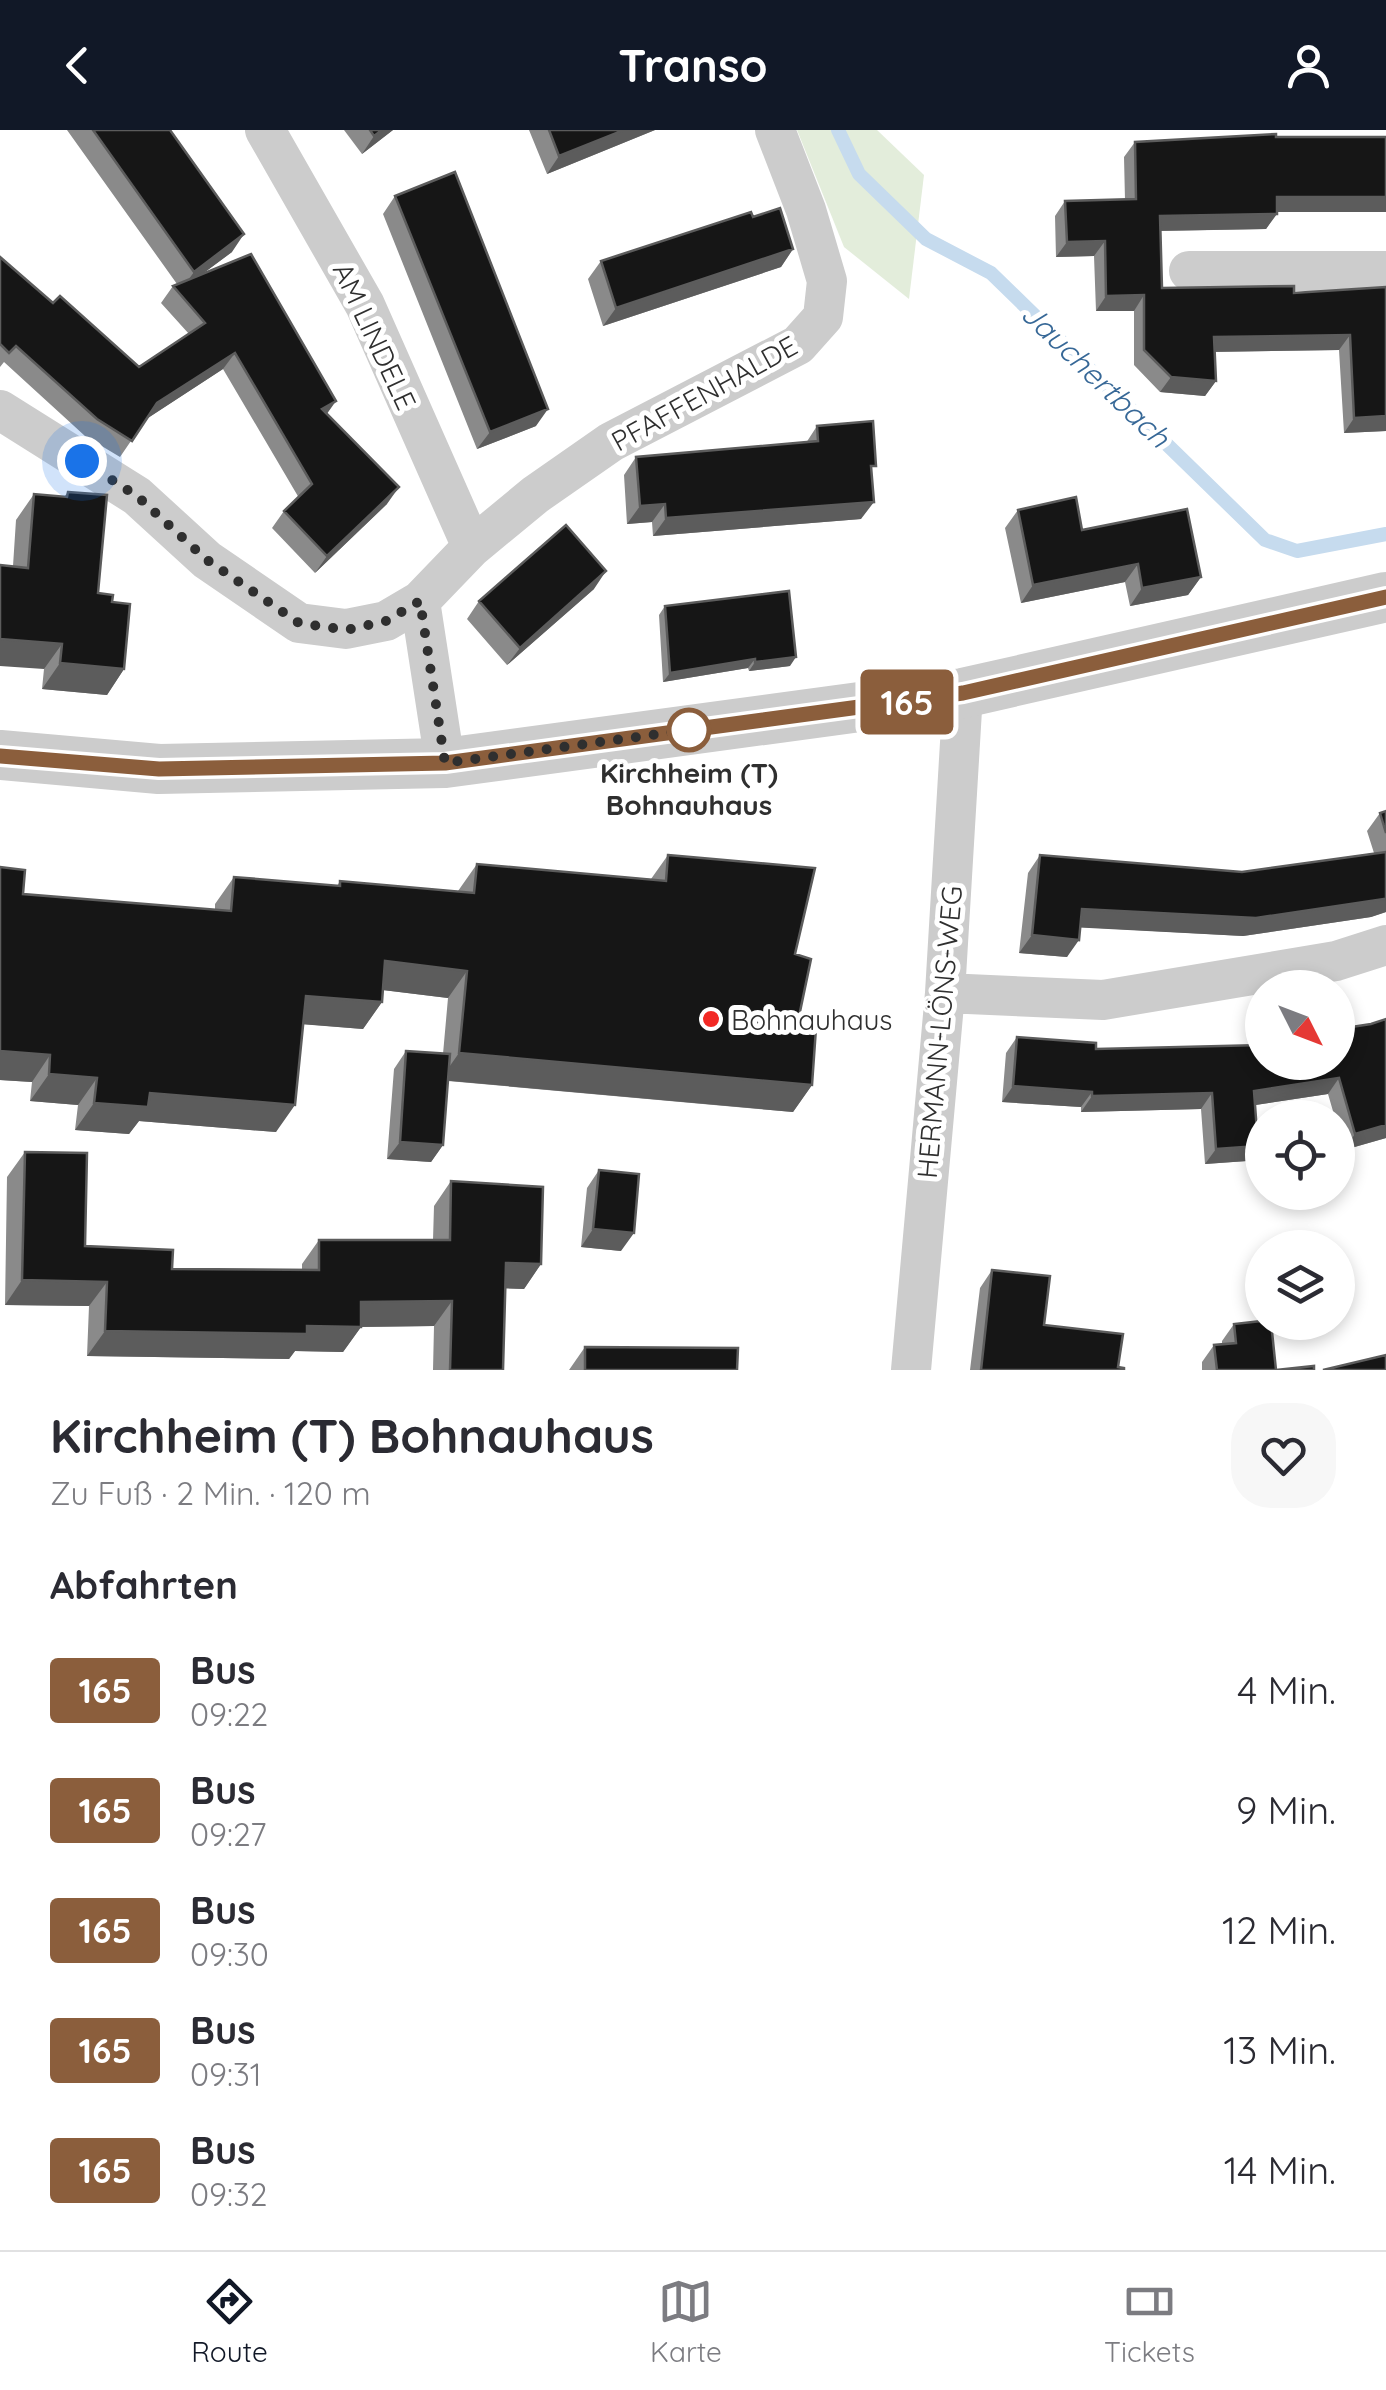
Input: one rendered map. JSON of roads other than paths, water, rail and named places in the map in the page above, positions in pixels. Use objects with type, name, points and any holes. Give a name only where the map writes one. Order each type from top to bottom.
[{"type":"street","name":"AM LINDELE","points":[[265,130],[365,304],[472,547]]},
{"type":"street","name":"PFAFFENHALDE","points":[[0,410],[137,496],[207,560],[299,623],[346,630],[386,621],[420,601],[472,547],[535,495],[628,431],[798,346],[823,317],[827,281],[806,210],[775,130]]},
{"type":"street","points":[[1189,272],[1386,271]]},
{"type":"street","points":[[0,756],[159,769],[445,763],[963,693],[1386,597]]},
{"type":"street","points":[[420,601],[445,763]]},
{"type":"street","name":"HERMANN-LÖNS-WEG","points":[[910,1370],[944,994],[963,693]]},
{"type":"street","points":[[944,994],[1104,1000],[1336,960],[1386,945]]},
{"type":"waterway","name":"Jauchertbach","points":[[838,130],[859,174],[926,239],[991,273],[1265,540],[1297,551],[1386,534]]},
{"type":"place","name":"Kirchheim (T) Bohnauhaus","points":[[689,730]]},
{"type":"place","name":"Bohnauhaus","points":[[711,1019]]}]
